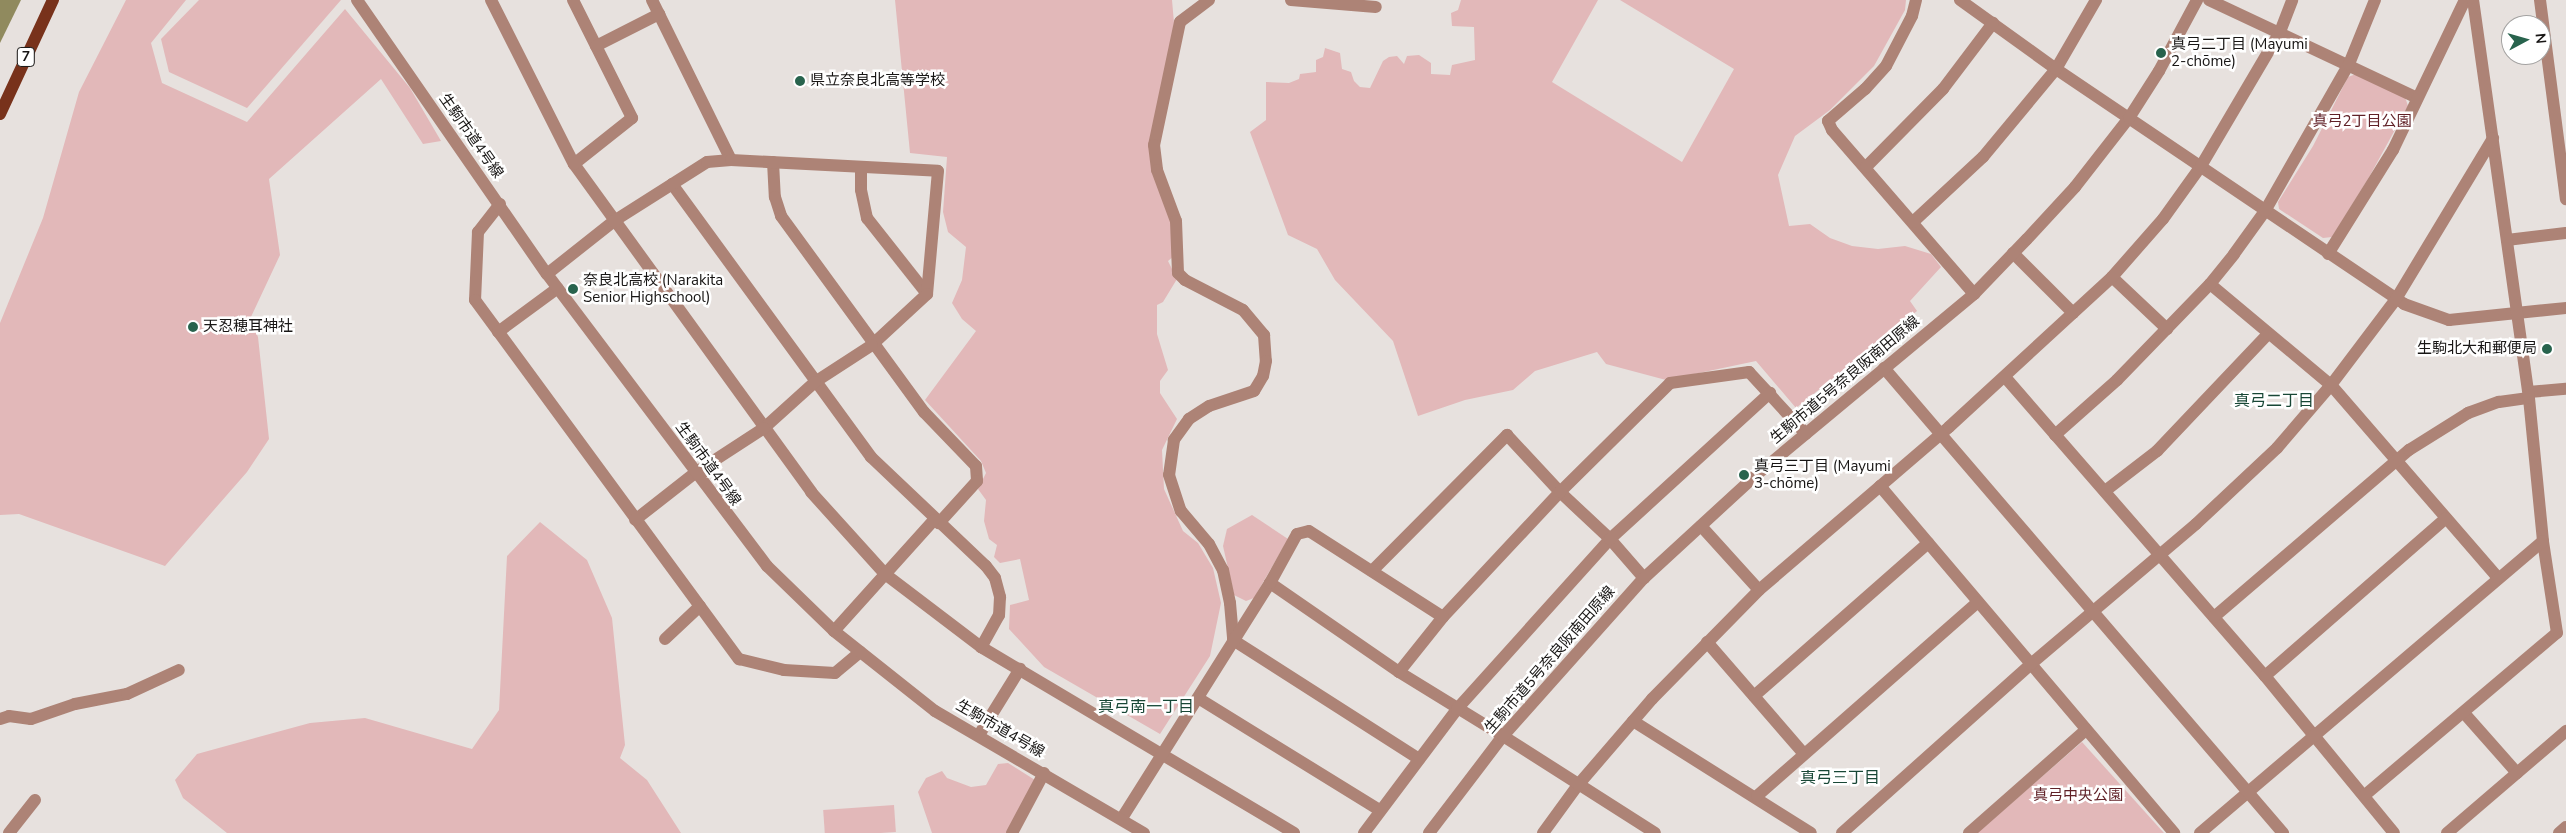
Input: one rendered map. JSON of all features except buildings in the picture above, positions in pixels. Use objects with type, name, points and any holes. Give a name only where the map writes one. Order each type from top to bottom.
[{"type":"main road","name":"7","points":[[0,114],[53,0]]},
{"type":"street","name":"生駒市道4号線","points":[[357,0],[547,274],[695,473],[767,566],[834,631],[935,711],[980,735],[1122,818],[1144,833]]},
{"type":"street","points":[[491,0],[574,164],[811,492],[886,574],[981,647],[1294,833]]},
{"type":"street","points":[[573,0],[632,118],[574,164]]},
{"type":"street","points":[[652,0],[731,160]]},
{"type":"street","points":[[1209,0],[1180,22],[1154,145],[1157,170],[1176,221],[1178,273],[1185,280],[1243,310],[1264,335],[1266,361],[1263,376],[1254,391],[1209,406],[1189,418],[1174,440],[1169,476],[1181,511],[1209,544],[1223,570],[1233,640],[1419,758]]},
{"type":"street","points":[[1291,0],[1376,7]]},
{"type":"street","points":[[1916,0],[1912,16],[1886,66],[1865,89],[1828,121],[1832,130],[1974,294]]},
{"type":"street","points":[[1960,0],[2056,69],[2328,254],[2415,310],[2449,320],[2516,315],[2566,308]]},
{"type":"street","points":[[1913,222],[1983,157],[2056,69],[2096,0]]},
{"type":"street","name":"生駒市道5号奈良阪南田原線","points":[[1429,833],[1504,736],[1644,578],[1806,434],[1974,294],[2075,186],[2129,118],[2159,72],[2197,0]]},
{"type":"street","points":[[2209,0],[2349,64],[2417,98]]},
{"type":"street","points":[[1543,833],[1578,785],[1633,721],[1759,590],[1941,434],[2112,277],[2162,218],[2201,166],[2280,32],[2292,0]]},
{"type":"street","points":[[2055,435],[2118,380],[2210,284],[2265,211],[2349,64],[2375,0]]},
{"type":"street","points":[[2328,254],[2393,150],[2466,0]]},
{"type":"street","points":[[2365,795],[2557,633],[2543,541],[2529,395],[2516,315],[2473,0]]},
{"type":"street","points":[[2540,0],[2566,199]]},
{"type":"street","points":[[596,46],[659,14]]},
{"type":"street","points":[[1866,167],[1943,89],[1993,23]]},
{"type":"street","points":[[1842,833],[2031,664],[2237,488],[2331,385],[2396,299],[2493,138]]},
{"type":"street","points":[[547,274],[614,221],[707,162],[731,160],[938,172],[927,294],[872,345],[815,382],[764,428],[695,473],[635,520]]},
{"type":"street","points":[[773,162],[775,197],[781,216],[872,345],[924,412],[978,472],[972,488],[886,574],[834,631]]},
{"type":"street","points":[[861,167],[861,190],[867,218],[927,294]]},
{"type":"street","points":[[672,184],[871,457],[995,578],[1000,597],[998,615],[981,647]]},
{"type":"street","points":[[500,204],[478,232],[475,300],[739,659],[784,670],[835,673],[860,652]]},
{"type":"street","points":[[2507,240],[2566,233]]},
{"type":"street","points":[[2013,253],[2073,313]]},
{"type":"street","points":[[2112,277],[2167,329]]},
{"type":"street","points":[[2210,284],[2267,335],[2331,385],[2398,459],[2498,578]]},
{"type":"street","points":[[498,332],[558,288]]},
{"type":"street","points":[[2105,491],[2157,451],[2267,335]]},
{"type":"street","points":[[1884,368],[2092,613],[2283,833]]},
{"type":"street","points":[[1398,672],[1443,617],[1560,492],[1670,383],[1749,372],[1806,434]]},
{"type":"street","points":[[2005,377],[2265,676],[2365,795],[2394,833]]},
{"type":"street","points":[[2214,617],[2398,459],[2468,413],[2499,402],[2566,389]]},
{"type":"street","points":[[1364,833],[1379,810],[1457,709],[1610,539],[1770,393]]},
{"type":"street","points":[[1372,571],[1507,435],[1560,492],[1610,539],[1644,578]]},
{"type":"street","points":[[1880,486],[2174,833]]},
{"type":"street","points":[[2265,676],[2446,518]]},
{"type":"street","points":[[1701,526],[1759,590]]},
{"type":"street","points":[[1122,818],[1270,583],[1297,534],[1309,532],[1443,617]]},
{"type":"street","points":[[2200,833],[2543,541]]},
{"type":"street","points":[[1754,696],[1928,543]]},
{"type":"street","points":[[1270,583],[1398,672],[1504,736],[1655,833]]},
{"type":"street","points":[[1757,796],[1978,602]]},
{"type":"street","points":[[665,638],[700,606]]},
{"type":"street","points":[[1707,642],[1804,753]]},
{"type":"street","points":[[980,735],[1020,669]]},
{"type":"street","points":[[0,719],[9,716],[31,719],[75,704],[127,694],[179,670]]},
{"type":"street","points":[[1198,698],[1379,810]]},
{"type":"street","points":[[2464,713],[2517,773]]},
{"type":"street","points":[[1633,721],[1757,796],[1812,833]]},
{"type":"street","points":[[1970,833],[2086,730]]},
{"type":"street","points":[[2447,833],[2566,731]]},
{"type":"street","points":[[1012,833],[1044,773]]},
{"type":"street","points":[[10,833],[35,800]]},
{"type":"street","points":[[2559,833],[2566,827]]},
{"type":"green space","points":[[126,0],[186,0],[151,43],[162,83],[247,122],[345,9],[410,88],[441,141],[423,144],[381,79],[269,179],[280,255],[250,319],[258,337],[269,439],[247,472],[165,566],[19,514],[0,515],[0,323],[43,218],[79,92]]},
{"type":"green space","points":[[199,0],[341,0],[247,108],[169,72],[161,39]]},
{"type":"green space","points":[[895,0],[1172,0],[1174,23],[1152,162],[1173,220],[1174,256],[1168,261],[1177,279],[1163,302],[1157,305],[1157,334],[1168,370],[1160,381],[1160,393],[1177,419],[1162,450],[1164,489],[1183,531],[1198,543],[1213,568],[1221,603],[1210,656],[1160,734],[1044,667],[1009,629],[1010,605],[1029,600],[1020,559],[1000,563],[994,557],[997,545],[989,539],[984,521],[986,500],[978,489],[986,473],[981,461],[925,400],[976,331],[962,319],[952,303],[962,280],[966,247],[948,232],[943,212],[947,157],[910,153]]},
{"type":"green space","points":[[1461,0],[1598,0],[1552,82],[1682,162],[1734,69],[1620,0],[1906,0],[1905,10],[1874,66],[1830,110],[1795,136],[1778,175],[1789,226],[1810,224],[1830,238],[1852,246],[1878,249],[1905,246],[1931,254],[1941,267],[1910,301],[1917,311],[1796,408],[1756,361],[1666,380],[1606,364],[1597,352],[1535,371],[1513,390],[1465,400],[1418,416],[1393,341],[1335,280],[1317,249],[1288,235],[1250,132],[1266,120],[1266,82],[1289,83],[1299,79],[1300,74],[1316,72],[1316,60],[1323,57],[1325,48],[1340,53],[1342,69],[1351,72],[1354,81],[1360,87],[1370,88],[1383,61],[1389,57],[1397,56],[1404,64],[1407,56],[1419,55],[1431,63],[1431,74],[1450,75],[1452,65],[1475,60],[1474,27],[1452,26],[1451,13],[1458,10]]},
{"type":"green space","name":"真弓2丁目公園","points":[[2356,74],[2405,97],[2408,106],[2368,179],[2332,237],[2323,238],[2279,209],[2278,202],[2313,146],[2348,77]]},
{"type":"green space","points":[[1252,515],[1288,539],[1254,598],[1246,601],[1234,595],[1223,546],[1227,529]]},
{"type":"green space","points":[[540,522],[587,560],[612,618],[625,745],[620,758],[647,780],[681,833],[227,833],[183,798],[175,780],[197,754],[310,723],[365,718],[472,749],[499,710],[507,556]]},
{"type":"green space","name":"真弓中央公園","points":[[2082,742],[2164,833],[1977,833]]},
{"type":"green space","points":[[1008,763],[1035,780],[1007,833],[932,833],[918,792],[926,778],[942,771],[947,778],[971,787],[986,785],[998,764]]},
{"type":"green space","points":[[894,805],[896,832],[825,833],[823,810]]},
{"type":"shaded area","points":[[0,0],[21,0],[0,43]]},
{"type":"place","name":"真弓二丁目 (Mayumi 2-chōme)","points":[[2161,53]]},
{"type":"place","name":"県立奈良北高等学校","points":[[800,81]]},
{"type":"place","name":"奈良北高校 (Narakita Senior Highschool)","points":[[573,289]]},
{"type":"place","name":"天忍穂耳神社","points":[[193,327]]},
{"type":"place","name":"生駒北大和郵便局","points":[[2547,349]]},
{"type":"place","name":"真弓三丁目 (Mayumi 3-chōme)","points":[[1744,475]]},
{"type":"district","name":"真弓二丁目","points":[[2274,401]]},
{"type":"district","name":"真弓南一丁目","points":[[1146,707]]},
{"type":"district","name":"真弓三丁目","points":[[1840,778]]}]
